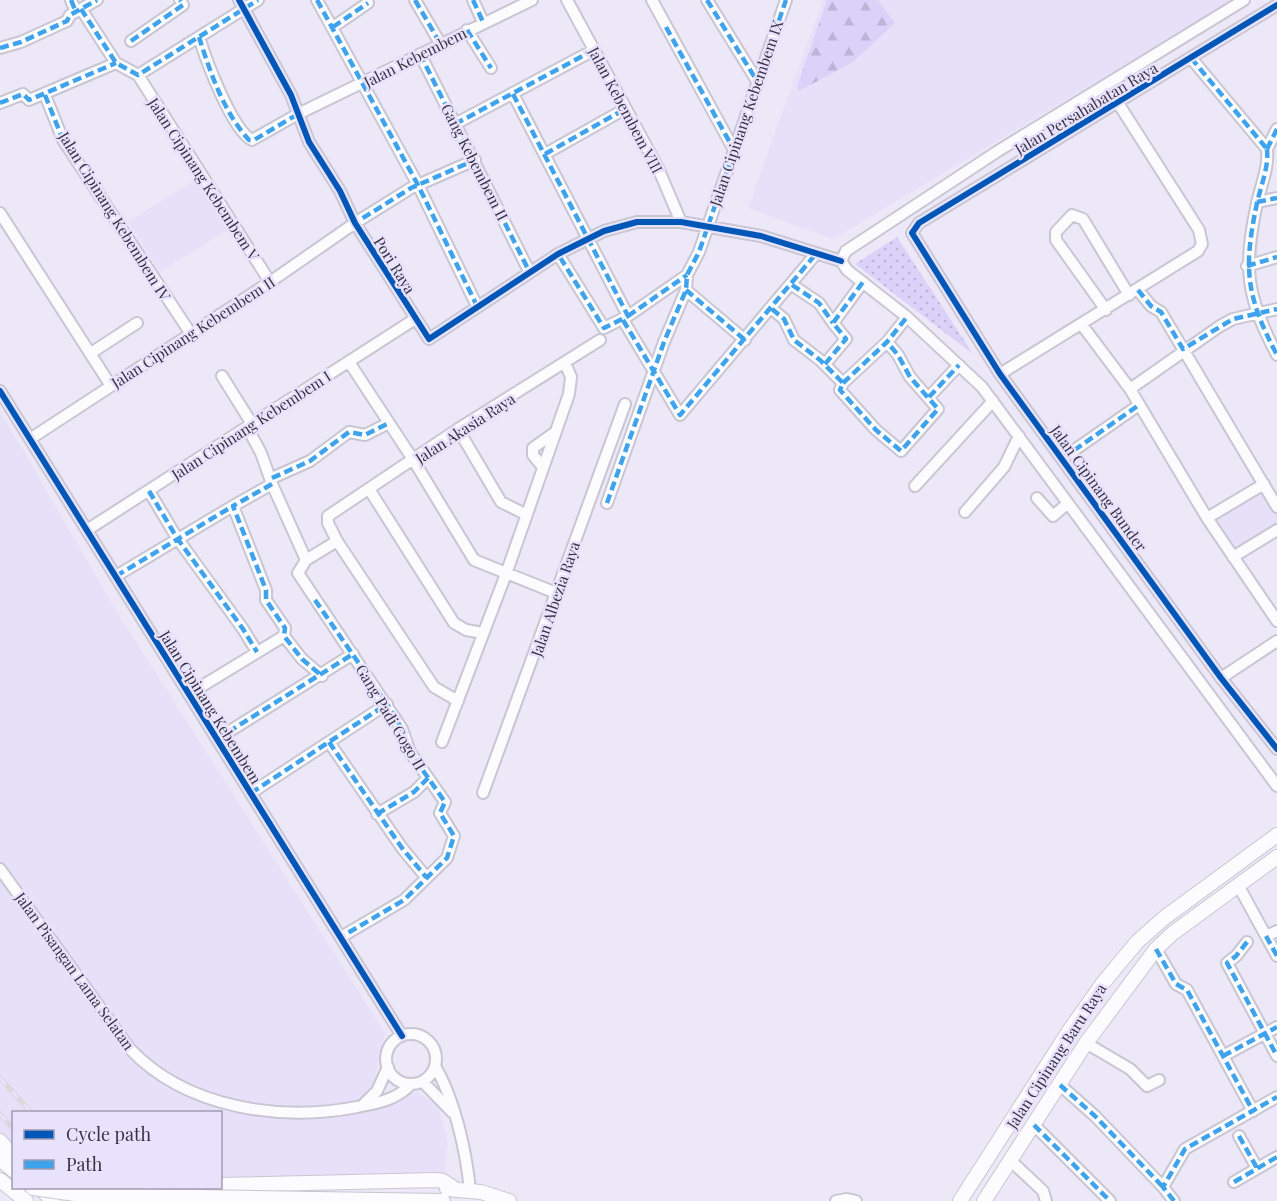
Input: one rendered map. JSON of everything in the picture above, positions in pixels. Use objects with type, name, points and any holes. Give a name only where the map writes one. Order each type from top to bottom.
[{"type":"main road","name":"Jalan Cipinang Baru Raya","points":[[960,1201],[1092,998],[1143,936],[1277,835]]},
{"type":"main road","name":"Jalan Cipinang Baru Raya","points":[[984,1201],[1086,1043],[1155,950],[1277,856]]},
{"type":"main road","points":[[1010,1126],[1033,1127],[1023,1107]]},
{"type":"main road","points":[[0,1141],[12,1155]]},
{"type":"main road","points":[[0,1159],[12,1168]]},
{"type":"main road","points":[[0,1168],[12,1177]]},
{"type":"main road","points":[[0,1180],[26,1201]]},
{"type":"main road","points":[[222,1185],[436,1180],[509,1201]]},
{"type":"main road","points":[[38,1189],[82,1195],[312,1196],[462,1189]]},
{"type":"main road","points":[[41,1189],[52,1201]]},
{"type":"main road","points":[[60,1189],[442,1201]]},
{"type":"street","points":[[70,0],[116,63],[138,75],[199,38],[242,4],[258,0]]},
{"type":"street","points":[[0,48],[21,42],[67,21],[79,10],[97,0]]},
{"type":"street","points":[[131,41],[183,5],[180,0]]},
{"type":"street","points":[[317,0],[418,185],[477,306]]},
{"type":"street","points":[[415,0],[440,43]]},
{"type":"street","points":[[472,0],[483,22]]},
{"type":"street","name":"Jalan Kebembem","points":[[199,38],[209,69],[232,115],[249,140],[254,140],[298,114],[532,0]]},
{"type":"street","name":"Jalan Kebembem VIII","points":[[567,0],[658,168],[681,222]]},
{"type":"street","points":[[652,0],[734,150]]},
{"type":"street","points":[[707,0],[757,81]]},
{"type":"street","name":"Jalan Cipinang Kebembem IX","points":[[687,275],[707,227],[786,0]]},
{"type":"street","name":"Jalan Persahabatan Raya","points":[[841,261],[846,251],[998,151],[1244,0]]},
{"type":"street","points":[[333,27],[368,3]]},
{"type":"street","points":[[242,4],[298,114],[309,142],[357,222],[434,337],[529,271],[558,254],[604,231],[637,222],[681,222],[761,236],[815,255],[841,261],[847,270],[907,316],[976,380],[1277,786]]},
{"type":"street","name":"Jalan Persahabatan Raya","points":[[912,233],[919,223],[1277,5]]},
{"type":"street","points":[[467,30],[491,68]]},
{"type":"street","points":[[455,124],[594,50]]},
{"type":"street","name":"Gang Kebembem II","points":[[420,54],[475,159],[529,271]]},
{"type":"street","points":[[1191,58],[1271,158]]},
{"type":"street","points":[[0,103],[23,94],[29,100],[45,95],[116,63]]},
{"type":"street","name":"Jalan Cipinang Kebembem V","points":[[138,75],[270,282]]},
{"type":"street","points":[[513,94],[589,239],[625,318],[680,415],[772,309],[815,255]]},
{"type":"street","name":"Jalan Cipinang Kebembem IV","points":[[45,95],[63,140],[191,334]]},
{"type":"street","points":[[1000,374],[1198,251],[1203,238],[1118,103]]},
{"type":"street","points":[[545,154],[625,109]]},
{"type":"street","points":[[1277,129],[1271,158],[1257,202],[1247,267],[1256,316],[1277,355]]},
{"type":"street","points":[[998,151],[1010,168]]},
{"type":"street","name":"Jalan Cipinang Kebembem II","points":[[30,439],[270,282],[357,222],[418,185],[475,159]]},
{"type":"street","points":[[1257,202],[1277,198]]},
{"type":"street","points":[[0,213],[111,386]]},
{"type":"street","points":[[1106,310],[1056,240],[1058,228],[1072,215],[1083,219],[1134,292],[1161,312],[1277,507]]},
{"type":"street","name":"Pori Raya","points":[[357,222],[427,338],[434,337]]},
{"type":"street","name":"Jalan Cipinang Bunder","points":[[912,233],[1000,374],[1221,678],[1277,749]]},
{"type":"street","points":[[558,254],[604,328],[625,318],[687,275]]},
{"type":"street","points":[[1247,267],[1277,257]]},
{"type":"street","points":[[607,503],[654,370],[686,290],[687,275]]},
{"type":"street","points":[[833,323],[863,282]]},
{"type":"street","points":[[792,285],[819,303],[846,339],[825,364]]},
{"type":"street","points":[[686,290],[745,340]]},
{"type":"street","points":[[772,309],[784,319],[794,340],[825,364],[843,383]]},
{"type":"street","points":[[1130,389],[1183,349],[1233,319],[1256,316],[1277,309]]},
{"type":"street","points":[[887,342],[898,355],[910,377],[939,409],[938,413],[900,452],[839,389],[887,342],[907,316]]},
{"type":"street","name":"Jalan Cipinang Kebembem I","points":[[87,530],[416,319]]},
{"type":"street","points":[[91,353],[137,323]]},
{"type":"street","points":[[1082,325],[1130,389],[1207,518],[1277,621]]},
{"type":"street","name":"Jalan Akasia Raya","points":[[337,541],[328,523],[329,514],[414,461],[458,429],[600,340]]},
{"type":"street","points":[[349,362],[414,461],[474,560],[556,593]]},
{"type":"street","points":[[442,742],[506,574],[571,385],[571,377],[565,363]]},
{"type":"street","points":[[929,397],[958,365]]},
{"type":"street","points":[[222,376],[250,425],[306,560],[337,541],[434,687],[458,700]]},
{"type":"street","name":"Jalan Cipinang Kebembem","points":[[0,391],[402,1036]]},
{"type":"street","points":[[915,486],[993,401]]},
{"type":"street","name":"Jalan Albezia Raya","points":[[483,793],[625,404]]},
{"type":"street","points":[[1063,458],[1139,405]]},
{"type":"street","points":[[116,576],[272,481],[310,461],[348,432],[365,435],[389,423]]},
{"type":"street","points":[[458,429],[501,502],[525,514]]},
{"type":"street","points":[[965,512],[1004,467],[1019,436]]},
{"type":"street","points":[[1207,518],[1264,484]]},
{"type":"street","points":[[369,489],[454,623],[466,630],[483,633]]},
{"type":"street","points":[[148,491],[177,538],[257,652]]},
{"type":"street","points":[[1037,498],[1053,516],[1068,503]]},
{"type":"street","points":[[233,506],[266,590],[266,600],[285,628],[284,636],[302,659],[322,676]]},
{"type":"street","points":[[1233,557],[1277,530]]},
{"type":"street","name":"Gang Padi Gogo II","points":[[306,560],[298,573],[387,704],[402,729],[410,752],[445,802],[440,813],[454,836],[447,858],[426,877]]},
{"type":"street","points":[[1132,590],[1145,591],[1148,587],[1148,576]]},
{"type":"street","points":[[1154,621],[1155,612],[1160,607],[1165,605],[1172,610]]},
{"type":"street","points":[[189,694],[284,636]]},
{"type":"street","points":[[1221,678],[1277,641]]},
{"type":"street","points":[[217,739],[322,676],[353,654]]},
{"type":"street","points":[[251,793],[387,704]]},
{"type":"street","points":[[329,742],[377,814],[426,877],[404,900],[341,937]]},
{"type":"street","points":[[377,814],[414,792],[428,778]]},
{"type":"street","name":"Jalan Pisangan Lama Selatan","points":[[0,869],[119,1036],[141,1061],[163,1078],[194,1093],[255,1110],[322,1112],[387,1100],[404,1092],[411,1084]]},
{"type":"street","points":[[1238,885],[1277,956]]},
{"type":"street","points":[[1266,936],[1277,931]]},
{"type":"street","points":[[1247,942],[1227,963],[1277,1056]]},
{"type":"street","points":[[1155,950],[1176,984],[1187,990],[1253,1111]]},
{"type":"street","points":[[1223,1056],[1277,1027]]},
{"type":"street","points":[[361,1106],[377,1091],[388,1067],[389,1049],[402,1036],[413,1034],[424,1038],[432,1045],[436,1055],[435,1066],[423,1082],[411,1084],[401,1082],[388,1067]]},
{"type":"street","points":[[1086,1043],[1130,1069],[1147,1086],[1159,1080]]},
{"type":"street","points":[[435,1066],[446,1085],[466,1158],[462,1189]]},
{"type":"street","points":[[423,1082],[452,1112]]},
{"type":"street","points":[[1060,1084],[1095,1116],[1174,1201]]},
{"type":"street","points":[[1163,1187],[1185,1149],[1277,1097]]},
{"type":"street","points":[[1033,1127],[1110,1201]]},
{"type":"street","points":[[1239,1136],[1257,1168]]},
{"type":"street","points":[[1234,1182],[1277,1157]]},
{"type":"street","points":[[1011,1161],[1043,1191],[1046,1201]]},
{"type":"street","points":[[836,1201],[846,1199],[856,1201]]},
{"type":"shaded area","points":[[823,0],[1233,0],[833,239],[748,208]]},
{"type":"shaded area","points":[[198,178],[230,228],[160,272],[128,222]]},
{"type":"shaded area","points":[[0,411],[117,612],[385,1033],[369,1104],[415,1091],[438,1105],[448,1141],[443,1179],[222,1178],[222,1111],[12,1111],[12,1155],[0,1141]]},
{"type":"shaded area","points":[[1263,488],[1277,512],[1277,527],[1235,553],[1214,520]]},
{"type":"green space","points":[[827,0],[878,0],[895,23],[853,62],[799,91],[797,87]]},
{"type":"green space","points":[[897,237],[973,354],[855,264]]},
{"type":"railway","points":[[0,1078],[30,1111]]},
{"type":"railway","points":[[0,1114],[12,1127]]},
{"type":"railway","points":[[80,1189],[93,1201]]},
{"type":"railway","points":[[96,1189],[109,1201]]},
{"type":"marked path","points":[[71,0],[76,12]]},
{"type":"marked path","points":[[0,48],[21,42],[67,21],[70,15],[97,0]]},
{"type":"marked path","points":[[131,41],[183,5],[180,0]]},
{"type":"marked path","points":[[81,9],[116,63],[138,75],[258,0]]},
{"type":"marked path","points":[[317,0],[418,185],[477,306]]},
{"type":"marked path","points":[[415,0],[440,43]]},
{"type":"marked path","points":[[473,0],[483,22]]},
{"type":"marked path","points":[[707,0],[757,81]]},
{"type":"marked path","points":[[607,503],[664,342],[686,290],[687,275],[699,252],[786,0]]},
{"type":"marked path","points":[[333,27],[368,3]]},
{"type":"marked path","points":[[666,27],[734,150]]},
{"type":"marked path","points":[[467,30],[491,68]]},
{"type":"marked path","points":[[199,37],[225,105],[249,140],[254,140],[298,114]]},
{"type":"marked path","points":[[455,124],[594,50]]},
{"type":"marked path","points":[[420,54],[529,271]]},
{"type":"marked path","points":[[1191,58],[1267,149]]},
{"type":"marked path","points":[[0,103],[23,94],[29,100],[116,63]]},
{"type":"marked path","points":[[513,94],[628,316],[604,328],[558,254]]},
{"type":"marked path","points":[[45,95],[63,140]]},
{"type":"marked path","points":[[545,154],[625,109]]},
{"type":"marked path","points":[[1267,149],[1277,129]]},
{"type":"marked path","points":[[1267,149],[1266,169],[1257,203],[1249,265],[1253,298],[1277,355]]},
{"type":"marked path","points":[[357,227],[355,223],[411,188],[475,160]]},
{"type":"marked path","points":[[1257,202],[1277,198]]},
{"type":"marked path","points":[[623,320],[680,415],[815,255]]},
{"type":"marked path","points":[[1247,266],[1277,257]]},
{"type":"marked path","points":[[628,316],[687,275]]},
{"type":"marked path","points":[[825,364],[846,339],[833,323],[863,282]]},
{"type":"marked path","points":[[792,285],[819,303],[833,323]]},
{"type":"marked path","points":[[686,290],[745,340]]},
{"type":"marked path","points":[[1138,290],[1151,306],[1161,312],[1183,349],[1233,319],[1277,309]]},
{"type":"marked path","points":[[772,309],[784,319],[794,340],[820,360],[843,383],[840,390],[876,430],[901,451],[938,409],[910,377],[898,355],[887,342]]},
{"type":"marked path","points":[[843,383],[887,342],[907,317]]},
{"type":"marked path","points":[[929,397],[959,365]]},
{"type":"marked path","points":[[1063,458],[1139,405]]},
{"type":"marked path","points":[[272,478],[310,461],[349,432],[365,435],[389,423]]},
{"type":"marked path","points":[[272,484],[233,506],[266,590],[266,600],[285,628],[284,636],[302,659],[322,676]]},
{"type":"marked path","points":[[149,491],[177,538],[257,652]]},
{"type":"marked path","points":[[116,576],[233,506]]},
{"type":"marked path","points":[[315,600],[387,704],[402,729],[410,752],[445,802],[440,813],[454,836],[447,858],[404,900],[341,937]]},
{"type":"marked path","points":[[217,739],[353,654]]},
{"type":"marked path","points":[[251,793],[387,704]]},
{"type":"marked path","points":[[329,742],[402,848],[426,877]]},
{"type":"marked path","points":[[377,814],[414,792],[428,778]]},
{"type":"marked path","points":[[1266,936],[1277,956]]},
{"type":"marked path","points":[[1247,942],[1227,963],[1277,1056]]},
{"type":"marked path","points":[[1156,949],[1176,984],[1187,990],[1253,1111]]},
{"type":"marked path","points":[[1223,1056],[1277,1027]]},
{"type":"marked path","points":[[1060,1085],[1095,1116],[1163,1187]]},
{"type":"marked path","points":[[1174,1201],[1163,1187],[1185,1149],[1277,1097]]},
{"type":"marked path","points":[[1034,1125],[1110,1201]]},
{"type":"marked path","points":[[1239,1136],[1257,1168]]},
{"type":"marked path","points":[[1234,1182],[1277,1157]]},
{"type":"cycle path","points":[[239,0],[291,95],[309,142],[340,191],[355,223],[429,339],[558,254],[604,231],[637,222],[681,222],[761,236],[841,261]]},
{"type":"cycle path","points":[[1277,5],[919,223],[912,233],[1000,374],[1221,678],[1277,749]]},
{"type":"cycle path","points":[[0,391],[402,1036]]}]
